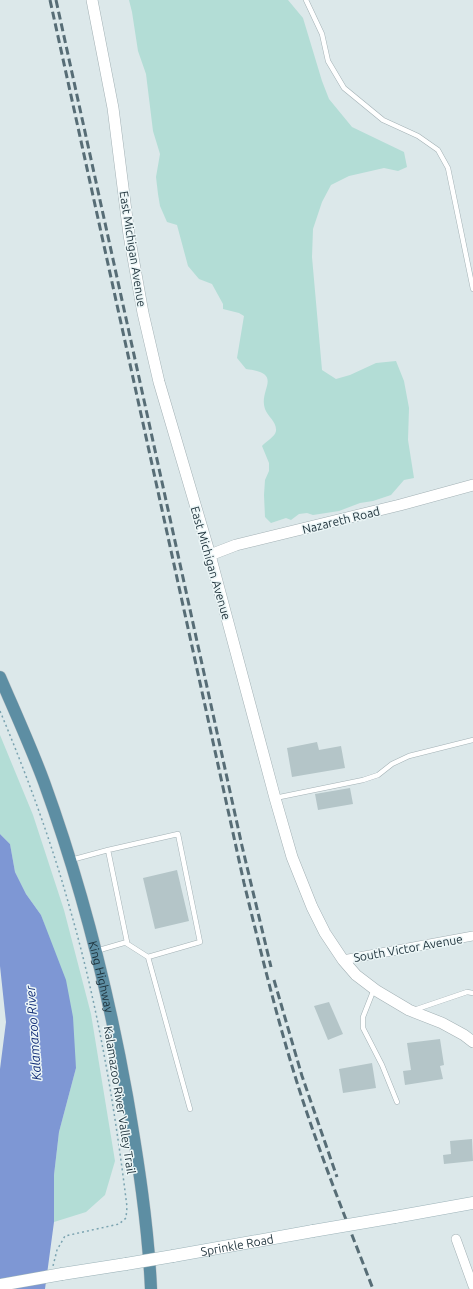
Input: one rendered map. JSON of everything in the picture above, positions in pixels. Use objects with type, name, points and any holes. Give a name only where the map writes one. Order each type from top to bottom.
[{"type":"main road","name":"King Highway","points":[[0,677],[44,781],[70,860],[95,951],[122,1072],[136,1150],[149,1259],[151,1289]]},
{"type":"main road","name":"Sprinkle Road","points":[[0,1285],[58,1271],[126,1264],[473,1203]]},
{"type":"street","name":"East Michigan Avenue","points":[[92,0],[113,108],[126,212],[143,313],[159,382],[210,555],[292,857],[312,907],[325,933],[343,960],[356,975],[374,989],[410,1011],[442,1023],[464,1035],[473,1042]]},
{"type":"street","name":"Nazareth Road","points":[[210,555],[236,545],[400,505],[473,485]]},
{"type":"street","name":"South Victor Avenue","points":[[343,960],[473,936]]},
{"type":"street","points":[[456,1239],[473,1286]]},
{"type":"lane","points":[[306,0],[322,34],[328,61],[344,88],[383,120],[418,136],[438,150],[448,168],[473,289]]},
{"type":"lane","points":[[275,798],[363,780],[378,775],[392,764],[409,756],[473,740]]},
{"type":"lane","points":[[70,860],[178,834],[200,942],[148,957]]},
{"type":"lane","points":[[108,850],[126,943],[148,957],[190,1109]]},
{"type":"lane","points":[[95,951],[126,943]]},
{"type":"lane","points":[[374,989],[363,1017],[363,1028],[382,1064],[397,1102]]},
{"type":"lane","points":[[410,1011],[467,992],[473,993]]},
{"type":"path","name":"Kalamazoo River Valley Trail","points":[[0,711],[39,811],[72,916],[100,1032],[114,1112],[127,1207],[127,1213],[123,1222],[115,1226],[68,1235],[62,1239],[53,1261],[58,1271]]},
{"type":"green space","points":[[129,0],[288,0],[303,18],[329,99],[352,127],[404,152],[407,167],[398,171],[384,168],[349,176],[331,185],[322,202],[313,229],[312,257],[322,370],[336,379],[350,375],[376,363],[396,361],[404,381],[409,408],[408,440],[414,478],[404,480],[391,495],[373,501],[360,503],[339,511],[313,515],[307,513],[299,514],[291,520],[286,518],[271,523],[265,517],[265,480],[269,471],[269,463],[262,446],[274,435],[276,431],[274,422],[265,409],[264,402],[268,383],[267,379],[258,371],[246,369],[237,358],[244,316],[239,313],[223,309],[223,304],[212,284],[199,279],[188,266],[177,225],[167,222],[160,206],[156,177],[160,154],[153,131],[146,74],[138,51]]},
{"type":"green space","points":[[0,735],[33,815],[64,910],[91,1014],[115,1161],[105,1195],[86,1212],[54,1222],[54,1175],[59,1132],[76,1068],[51,944],[41,915],[26,894],[15,872],[10,844],[0,834]]},
{"type":"water","name":"Kalamazoo River","points":[[0,834],[10,844],[15,872],[26,894],[41,915],[66,980],[73,1017],[76,1068],[59,1132],[54,1175],[54,1222],[45,1289],[0,1289],[0,1069],[6,1022],[0,966]]},
{"type":"building","points":[[317,742],[319,750],[341,746],[345,768],[292,777],[287,748]]},
{"type":"building","points":[[350,788],[353,804],[318,810],[315,794]]},
{"type":"building","points":[[177,870],[189,921],[155,929],[143,878]]},
{"type":"building","points":[[329,1002],[343,1034],[328,1040],[314,1006]]},
{"type":"building","points":[[440,1039],[444,1065],[440,1066],[443,1079],[405,1085],[403,1071],[411,1070],[407,1043]]},
{"type":"building","points":[[372,1063],[376,1088],[343,1093],[339,1069]]},
{"type":"building","points":[[472,1139],[473,1161],[444,1164],[443,1155],[451,1154],[450,1141]]},
{"type":"railway","points":[[50,0],[258,942],[281,1029],[308,1116],[373,1289]]},
{"type":"railway","points":[[56,0],[242,846],[271,967]]},
{"type":"railway","points":[[274,980],[302,1076],[337,1177]]}]
